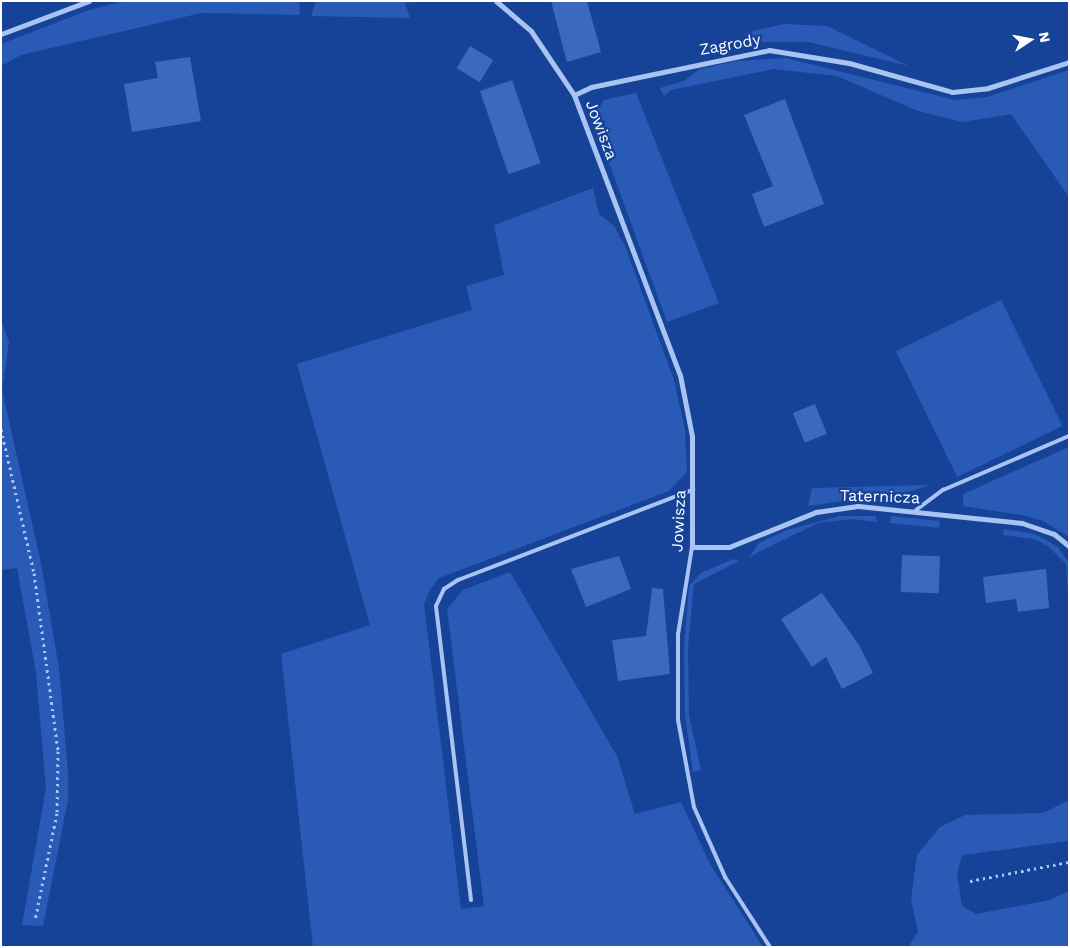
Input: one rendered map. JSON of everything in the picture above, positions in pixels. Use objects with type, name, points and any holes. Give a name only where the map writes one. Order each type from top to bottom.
[{"type":"street","points":[[1,34],[89,1]]},
{"type":"street","points":[[496,1],[531,31],[574,94]]},
{"type":"street","name":"Zagrody","points":[[574,94],[591,87],[769,50],[849,63],[952,92],[988,88],[1069,62]]},
{"type":"street","name":"Jowisza","points":[[574,94],[680,375],[690,414],[693,490],[692,547]]},
{"type":"street","name":"Taternicza","points":[[692,547],[738,544],[800,518],[837,507],[916,510],[1022,524],[1054,534],[1069,546]]},
{"type":"lane","points":[[916,510],[943,490],[1069,436]]},
{"type":"lane","points":[[470,900],[436,606],[444,588],[458,580],[693,490]]},
{"type":"lane","name":"Jowisza","points":[[692,547],[678,634],[678,720],[694,807],[726,877],[770,947]]},
{"type":"path","points":[[1,429],[34,573],[58,751],[56,814],[34,920]]},
{"type":"path","points":[[970,881],[1069,862]]},
{"type":"shaded area","points":[[125,1],[299,1],[300,15],[201,13],[21,55],[1,66],[1,44],[89,10]]},
{"type":"shaded area","points":[[316,1],[429,1],[405,3],[410,18],[311,16]]},
{"type":"shaded area","points":[[784,24],[827,26],[909,66],[808,42],[749,42],[745,33]]},
{"type":"shaded area","points":[[786,58],[955,100],[987,97],[1069,70],[1069,197],[1011,114],[962,122],[918,111],[837,76],[774,69],[671,90],[664,96],[660,88],[684,81],[700,69],[736,61]]},
{"type":"shaded area","points":[[636,93],[719,303],[667,322],[595,124],[595,114],[604,100]]},
{"type":"shaded area","points":[[593,188],[599,214],[614,226],[625,246],[674,380],[685,430],[687,472],[669,491],[439,578],[430,590],[424,604],[461,909],[484,906],[447,609],[463,590],[510,572],[617,756],[635,814],[681,802],[710,864],[763,947],[313,947],[281,654],[370,625],[297,364],[472,310],[466,286],[504,275],[494,225]]},
{"type":"shaded area","points":[[1001,300],[1062,426],[957,477],[896,351]]},
{"type":"shaded area","points":[[1,320],[9,342],[2,390],[41,563],[59,668],[68,772],[68,800],[43,926],[22,925],[46,788],[36,673],[17,568],[1,570]]},
{"type":"shaded area","points":[[1069,447],[1069,537],[1043,521],[1022,515],[963,506],[963,494]]},
{"type":"shaded area","points":[[930,485],[912,491],[808,506],[812,488]]},
{"type":"shaded area","points":[[840,516],[876,516],[877,522],[851,519],[818,523],[749,557],[759,543],[787,530]]},
{"type":"shaded area","points":[[891,516],[940,521],[939,528],[890,523]]},
{"type":"shaded area","points":[[1004,529],[1035,534],[1058,547],[1069,563],[1069,609],[1066,564],[1048,546],[1034,539],[1003,535]]},
{"type":"shaded area","points":[[733,559],[739,561],[694,584],[688,647],[689,715],[701,770],[693,772],[685,716],[684,648],[689,586],[701,573]]},
{"type":"shaded area","points":[[1069,800],[1069,841],[962,855],[957,874],[962,906],[976,914],[1050,900],[1069,891],[1069,947],[908,947],[918,932],[911,900],[917,855],[940,827],[965,815],[1043,813]]},
{"type":"building","points":[[551,1],[587,1],[601,52],[567,62]]},
{"type":"building","points":[[470,46],[493,60],[480,82],[457,68]]},
{"type":"building","points":[[190,57],[201,121],[132,132],[124,84],[158,78],[155,62]]},
{"type":"building","points":[[512,80],[541,163],[509,174],[480,91]]},
{"type":"building","points":[[785,99],[824,204],[764,227],[752,194],[773,186],[744,115]]},
{"type":"building","points":[[815,404],[827,434],[805,443],[793,413]]},
{"type":"building","points":[[902,555],[940,556],[939,593],[901,592]]},
{"type":"building","points":[[619,556],[631,589],[586,607],[571,569]]},
{"type":"building","points":[[1046,569],[1049,608],[1018,612],[1016,599],[986,603],[983,577]]},
{"type":"building","points":[[652,588],[663,589],[670,674],[618,681],[612,640],[646,636]]},
{"type":"building","points":[[822,593],[859,645],[873,673],[842,689],[826,657],[812,667],[781,619]]}]
